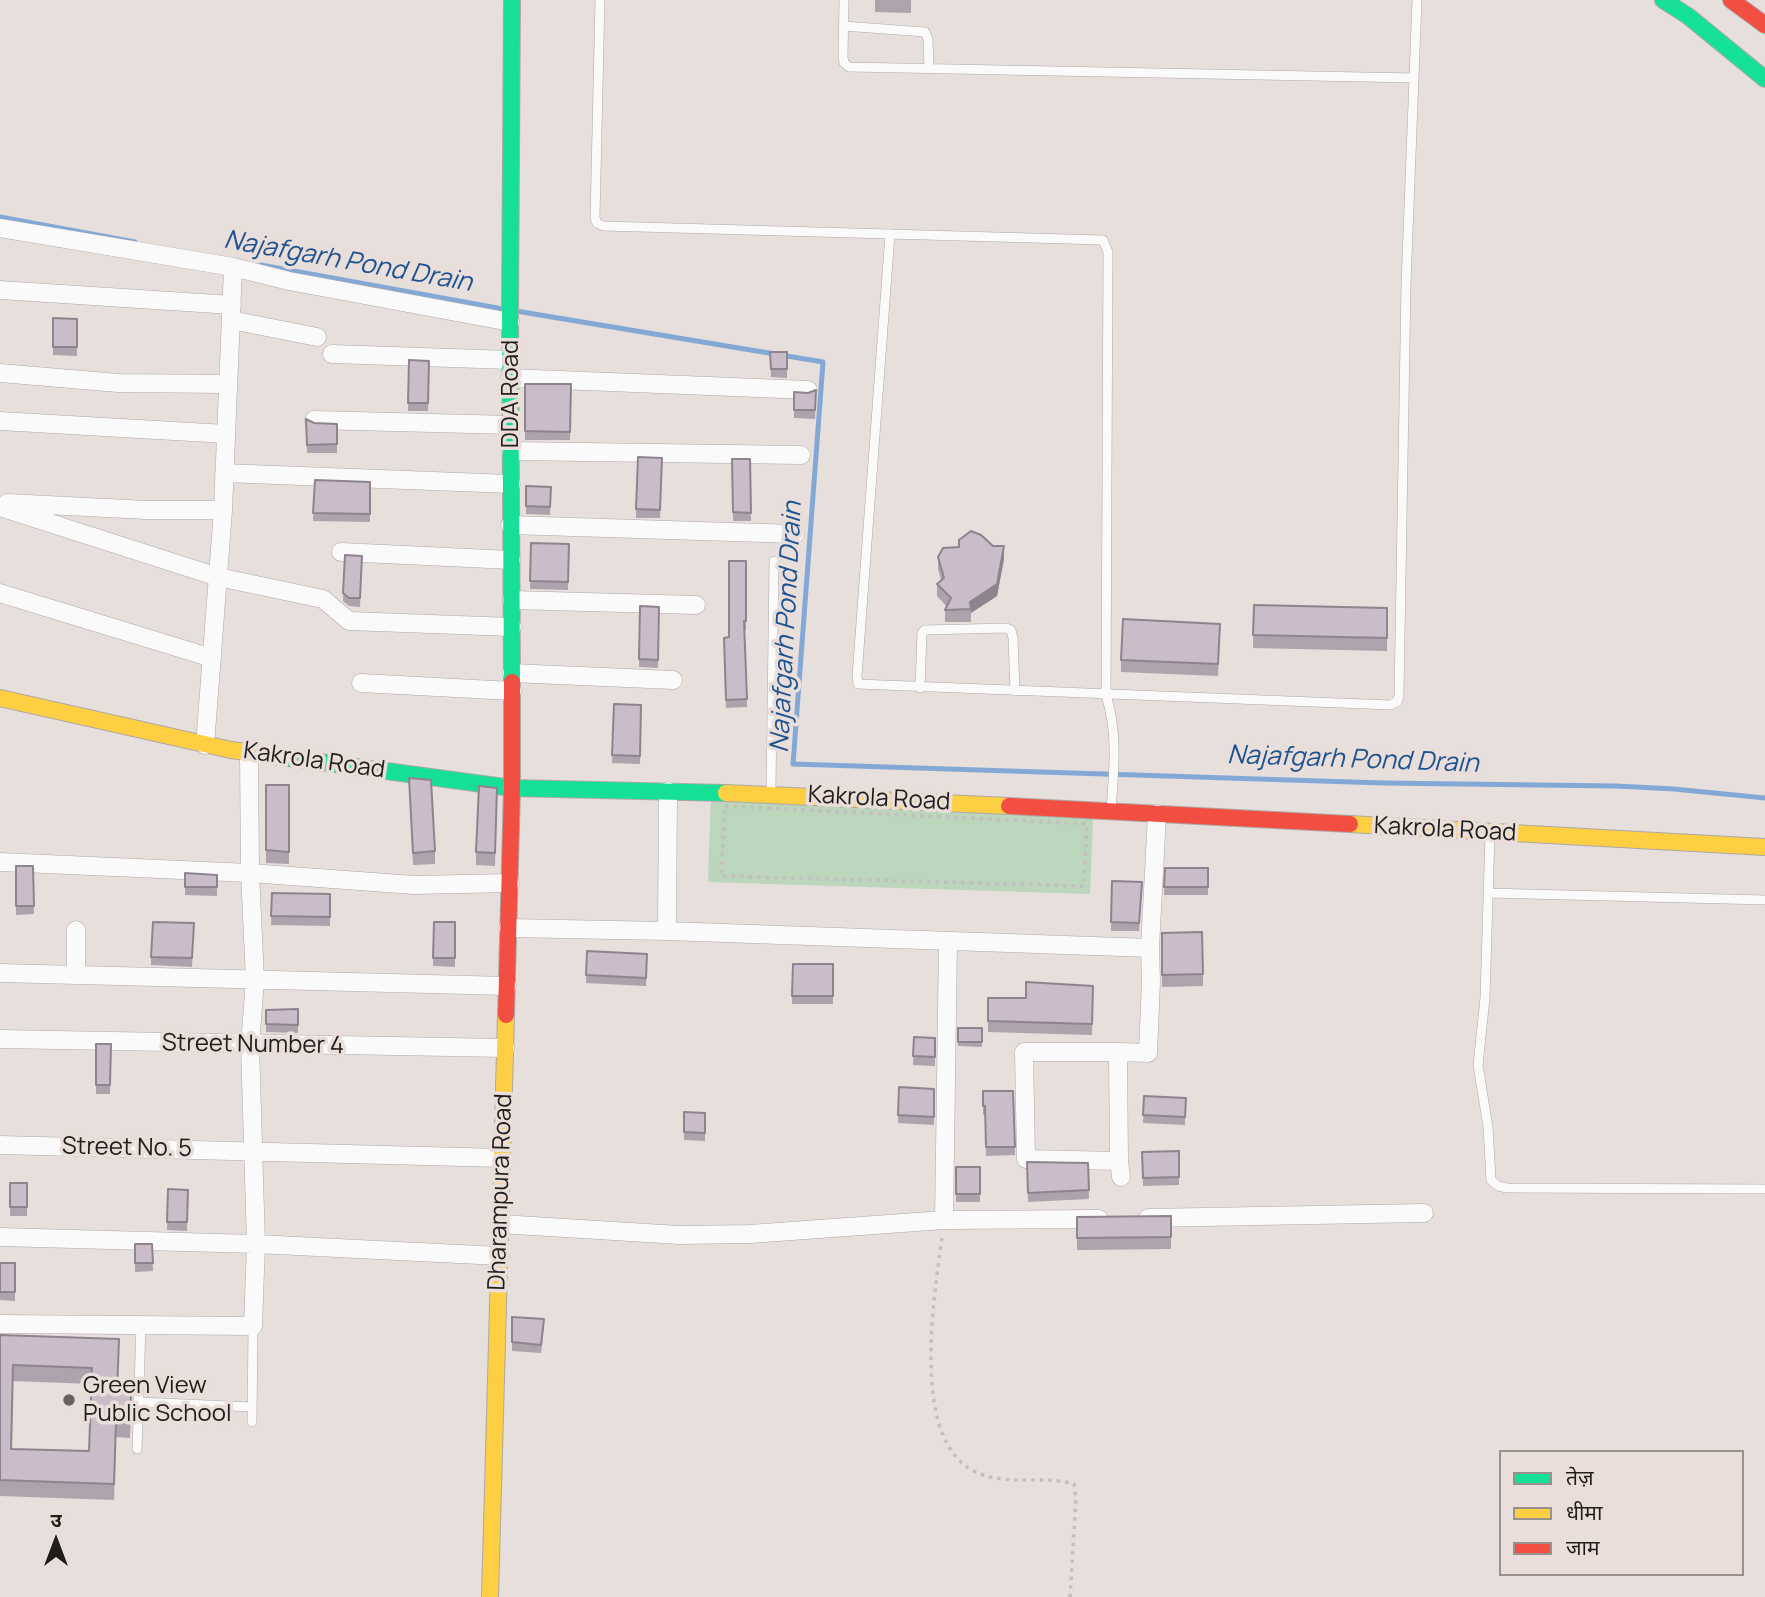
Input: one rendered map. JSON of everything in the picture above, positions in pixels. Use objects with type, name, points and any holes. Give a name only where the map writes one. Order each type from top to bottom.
[{"type":"main road","name":"DDA Road","points":[[512,0],[512,788]]},
{"type":"main road","points":[[1663,0],[1688,16],[1765,79]]},
{"type":"main road","points":[[1731,0],[1765,24]]},
{"type":"main road","name":"Kakrola Road","points":[[0,698],[205,745],[512,788],[771,794],[1765,847]]},
{"type":"main road","name":"Dharampura Road","points":[[490,1597],[512,788]]},
{"type":"street","points":[[0,228],[233,267],[289,281],[510,311]]},
{"type":"street","points":[[205,745],[223,510],[233,267]]},
{"type":"street","points":[[0,290],[231,312],[317,337]]},
{"type":"street","points":[[332,354],[808,390]]},
{"type":"street","points":[[0,373],[118,383],[228,384]]},
{"type":"street","points":[[314,420],[511,425]]},
{"type":"street","points":[[0,421],[226,434]]},
{"type":"street","points":[[511,451],[801,454]]},
{"type":"street","points":[[224,473],[511,484]]},
{"type":"street","points":[[0,505],[223,510]]},
{"type":"street","points":[[0,505],[218,577],[323,599],[349,621],[512,627]]},
{"type":"street","points":[[510,525],[795,534]]},
{"type":"street","points":[[341,552],[511,560]]},
{"type":"street","points":[[0,593],[212,658]]},
{"type":"street","points":[[512,600],[696,605]]},
{"type":"street","points":[[361,683],[673,680]]},
{"type":"street","points":[[0,1324],[253,1326],[256,1244],[250,1045],[255,980],[250,873],[249,752]]},
{"type":"street","points":[[667,931],[668,791]]},
{"type":"street","points":[[1118,1052],[1120,1169],[1026,1159],[1024,1052],[1118,1052],[1148,1053],[1157,814]]},
{"type":"street","points":[[0,862],[250,873],[415,885],[510,883]]},
{"type":"street","points":[[508,928],[1150,948]]},
{"type":"street","points":[[76,930],[76,975]]},
{"type":"street","points":[[944,1220],[948,941]]},
{"type":"street","points":[[0,974],[507,986]]},
{"type":"street","name":"Street Number 4","points":[[0,1040],[505,1048]]},
{"type":"street","name":"Street No. 5","points":[[0,1145],[502,1158]]},
{"type":"street","points":[[500,1224],[679,1235],[750,1234],[944,1220],[1424,1213]]},
{"type":"street","points":[[0,1237],[256,1244],[500,1255]]},
{"type":"lane","points":[[600,0],[594,218],[597,223],[617,226],[1103,240],[1107,247],[1106,695],[1111,712],[1115,752],[1111,811]]},
{"type":"lane","points":[[844,0],[844,63],[849,67],[1414,78]]},
{"type":"lane","points":[[890,234],[858,684],[1390,705],[1396,702],[1399,696],[1406,284],[1417,0]]},
{"type":"lane","points":[[844,26],[925,32],[928,39],[929,69]]},
{"type":"lane","points":[[771,794],[774,561]]},
{"type":"lane","points":[[920,688],[922,633],[925,630],[1006,628],[1011,630],[1013,638],[1014,691]]},
{"type":"lane","points":[[1490,832],[1485,998],[1478,1065],[1488,1127],[1491,1180],[1498,1186],[1507,1188],[1765,1189]]},
{"type":"lane","points":[[1489,893],[1765,900]]},
{"type":"lane","points":[[137,1449],[141,1325]]},
{"type":"lane","points":[[252,1422],[253,1326]]},
{"type":"lane","points":[[139,1402],[252,1407]]},
{"type":"path","points":[[725,806],[1087,824],[1084,886],[721,876],[725,806]]},
{"type":"path","points":[[944,1220],[932,1314],[931,1367],[938,1422],[948,1447],[960,1463],[979,1474],[1008,1480],[1074,1484],[1076,1498],[1070,1597]]},
{"type":"green space","points":[[711,797],[1093,819],[1090,894],[708,882]]},
{"type":"building","points":[[53,318],[77,319],[77,347],[53,347]]},
{"type":"building","points":[[770,352],[787,352],[787,369],[771,369]]},
{"type":"building","points":[[409,360],[429,361],[428,403],[408,403]]},
{"type":"building","points":[[525,384],[571,384],[570,432],[525,431]]},
{"type":"building","points":[[816,390],[815,410],[794,410],[794,392],[808,393]]},
{"type":"building","points":[[306,419],[314,423],[337,424],[337,444],[307,445]]},
{"type":"building","points":[[638,457],[662,458],[660,510],[636,509]]},
{"type":"building","points":[[732,459],[750,459],[751,513],[733,512]]},
{"type":"building","points":[[315,480],[370,482],[370,514],[313,513]]},
{"type":"building","points":[[526,486],[551,487],[550,507],[526,506]]},
{"type":"building","points":[[971,531],[981,535],[993,546],[1004,546],[997,584],[970,602],[971,609],[945,610],[951,598],[937,584],[944,578],[938,557],[943,548],[959,547],[959,540]]},
{"type":"building","points":[[531,543],[569,544],[568,582],[530,581]]},
{"type":"building","points":[[345,555],[362,556],[360,598],[349,598],[343,593]]},
{"type":"building","points":[[729,561],[746,561],[744,621],[747,699],[726,700],[724,638],[729,637]]},
{"type":"building","points":[[1254,605],[1387,608],[1387,638],[1253,635]]},
{"type":"building","points":[[640,606],[659,607],[658,660],[639,659]]},
{"type":"building","points":[[1123,619],[1220,624],[1218,664],[1121,660]]},
{"type":"building","points":[[614,704],[641,705],[640,756],[612,755]]},
{"type":"building","points":[[409,778],[431,780],[435,851],[413,853]]},
{"type":"building","points":[[266,785],[289,785],[289,852],[266,850]]},
{"type":"building","points":[[479,786],[497,788],[495,853],[476,852]]},
{"type":"building","points":[[16,866],[33,866],[34,906],[16,906]]},
{"type":"building","points":[[1165,868],[1208,868],[1208,887],[1164,887]]},
{"type":"building","points":[[185,873],[217,875],[217,887],[185,887]]},
{"type":"building","points":[[1112,881],[1142,882],[1139,923],[1111,922]]},
{"type":"building","points":[[272,893],[330,894],[330,917],[271,916]]},
{"type":"building","points":[[153,922],[194,923],[192,958],[151,957]]},
{"type":"building","points":[[434,922],[455,922],[455,958],[433,958]]},
{"type":"building","points":[[1202,932],[1203,974],[1162,975],[1162,933]]},
{"type":"building","points":[[587,951],[647,954],[646,978],[586,975]]},
{"type":"building","points":[[793,964],[833,964],[833,996],[792,996]]},
{"type":"building","points":[[1026,982],[1093,986],[1092,1024],[988,1021],[988,998],[1026,998]]},
{"type":"building","points":[[298,1009],[298,1025],[266,1024],[266,1010]]},
{"type":"building","points":[[958,1028],[982,1028],[982,1042],[958,1042]]},
{"type":"building","points":[[914,1037],[935,1038],[935,1057],[913,1056]]},
{"type":"building","points":[[96,1044],[111,1044],[110,1085],[96,1085]]},
{"type":"building","points":[[899,1087],[934,1089],[934,1117],[898,1115]]},
{"type":"building","points":[[983,1091],[1013,1091],[1015,1147],[986,1147]]},
{"type":"building","points":[[1144,1096],[1186,1098],[1185,1117],[1143,1115]]},
{"type":"building","points":[[684,1112],[705,1113],[705,1133],[684,1132]]},
{"type":"building","points":[[1179,1151],[1179,1177],[1143,1178],[1142,1152]]},
{"type":"building","points":[[1027,1162],[1088,1163],[1089,1190],[1028,1193]]},
{"type":"building","points":[[956,1167],[980,1167],[980,1194],[956,1194]]},
{"type":"building","points":[[10,1183],[27,1183],[27,1207],[10,1207]]},
{"type":"building","points":[[168,1189],[188,1190],[187,1222],[167,1222]]},
{"type":"building","points":[[1171,1216],[1171,1237],[1077,1238],[1077,1217]]},
{"type":"building","points":[[135,1244],[152,1244],[153,1263],[135,1263]]},
{"type":"building","points":[[0,1263],[15,1263],[15,1292],[0,1292]]},
{"type":"building","points":[[512,1317],[544,1319],[541,1345],[512,1342]]},
{"type":"building","points":[[0,1335],[119,1339],[117,1393],[131,1393],[130,1422],[116,1421],[114,1484],[0,1480]],"holes":[[[13,1365],[92,1368],[89,1451],[11,1449]]]},
{"type":"waterway","name":"Najafgarh Pond Drain","points":[[0,217],[135,242]]},
{"type":"waterway","name":"Najafgarh Pond Drain","points":[[261,265],[503,309]]},
{"type":"waterway","name":"Najafgarh Pond Drain","points":[[516,311],[823,362],[793,764],[1383,783],[1616,786],[1765,798]]},
{"type":"traffic: fast","points":[[512,0],[512,682]]},
{"type":"traffic: fast","points":[[1663,0],[1688,16],[1765,79]]},
{"type":"traffic: fast","points":[[275,756],[512,788],[726,793]]},
{"type":"traffic: slow","points":[[0,698],[231,750],[275,756]]},
{"type":"traffic: slow","points":[[726,793],[1009,806]]},
{"type":"traffic: slow","points":[[1350,824],[1765,847]]},
{"type":"traffic: slow","points":[[490,1597],[506,1015]]},
{"type":"traffic: jam","points":[[1731,0],[1765,25]]},
{"type":"traffic: jam","points":[[506,1015],[512,682]]},
{"type":"traffic: jam","points":[[1009,806],[1350,824]]},
{"type":"place","name":"Green View Public School","points":[[69,1400]]}]
